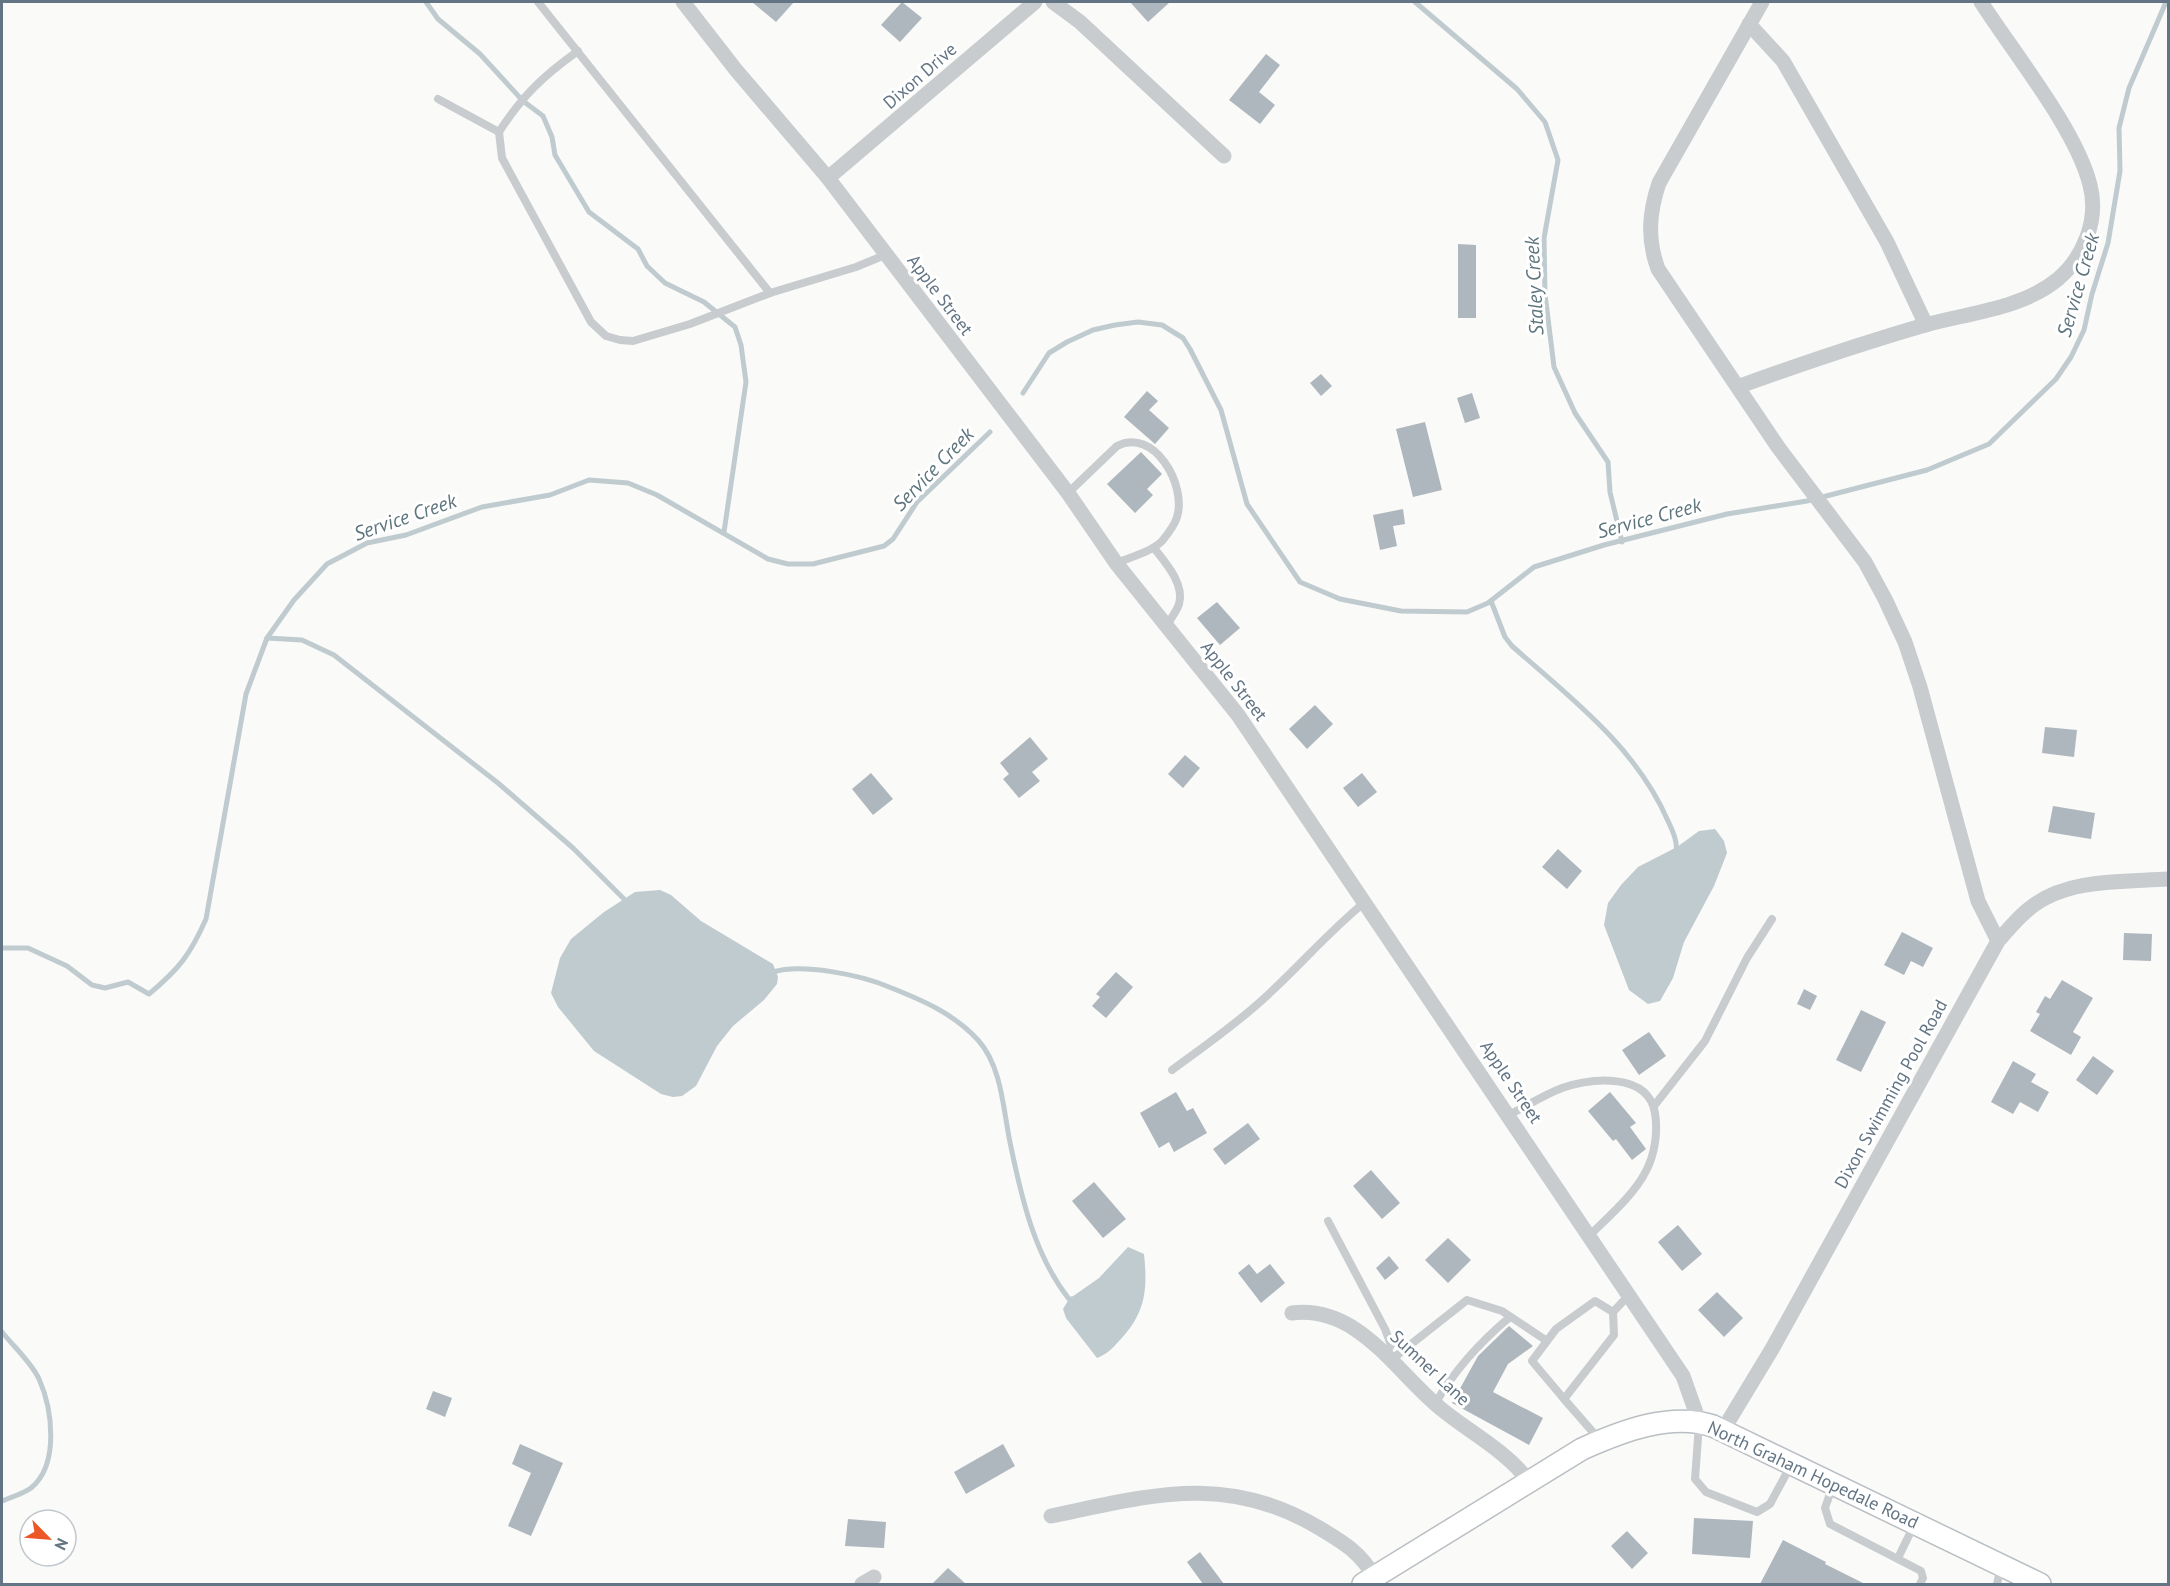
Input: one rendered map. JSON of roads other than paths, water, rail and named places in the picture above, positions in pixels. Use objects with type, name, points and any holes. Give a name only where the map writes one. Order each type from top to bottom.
[{"type":"street","name":"Apple Street","points":[[683,2],[736,70],[828,178],[1068,493],[1116,563],[1238,715],[1366,902],[1683,1377],[1699,1421]]},
{"type":"street","name":"Dixon Drive","points":[[828,178],[1035,2]]},
{"type":"street","points":[[1053,2],[1080,22],[1224,156]]},
{"type":"street","points":[[1762,2],[1659,183],[1652,204],[1650,226],[1658,269],[1740,386],[1778,447],[1865,562],[1886,599],[1905,642],[1920,687],[1978,901],[1998,941]]},
{"type":"street","points":[[1740,386],[1926,325],[2011,303],[2043,289],[2072,264],[2083,247],[2090,228],[2092,208],[2091,187],[2085,168],[2059,120],[1981,2]]},
{"type":"street","points":[[1749,24],[1783,61],[1887,242],[1926,325]]},
{"type":"street","name":"Dixon Swimming Pool Road","points":[[1723,1430],[1769,1355],[1998,941],[2031,907],[2065,890],[2085,886],[2169,879]]},
{"type":"street","name":"Sumner Lane","points":[[1292,1313],[1322,1314],[1339,1320],[1367,1337],[1435,1404],[1517,1466],[1528,1480]]},
{"type":"street","name":"North Graham Hopedale Road","points":[[1369,1581],[1528,1480],[1600,1441],[1643,1426],[1699,1421],[1723,1430],[1915,1523],[1999,1575],[2040,1584]]},
{"type":"street","points":[[1051,1516],[1178,1494],[1243,1495],[1272,1503],[1349,1545],[1364,1560],[1369,1581]]},
{"type":"lane","points":[[538,2],[770,293]]},
{"type":"lane","points":[[579,51],[521,98],[499,132],[502,158],[591,322],[606,336],[633,340],[690,324],[770,293],[856,267],[885,255]]},
{"type":"lane","points":[[438,99],[499,132]]},
{"type":"lane","points":[[1068,493],[1117,446],[1125,442],[1145,446],[1170,467],[1178,497],[1178,516],[1164,539],[1154,548],[1116,563]]},
{"type":"lane","points":[[1154,548],[1170,569],[1179,596],[1179,603],[1166,627]]},
{"type":"lane","points":[[1172,1070],[1221,1035],[1262,1001],[1340,922],[1366,902]]},
{"type":"lane","points":[[1654,1106],[1705,1041],[1761,933],[1772,919]]},
{"type":"lane","points":[[1509,1115],[1563,1088],[1590,1082],[1619,1080],[1647,1094],[1654,1106],[1656,1134],[1646,1172],[1589,1236]]},
{"type":"lane","points":[[1328,1221],[1385,1329],[1391,1345],[1388,1358]]},
{"type":"lane","points":[[1564,1399],[1614,1335],[1613,1312],[1628,1296]]},
{"type":"lane","points":[[1388,1358],[1467,1300],[1510,1317],[1547,1341]]},
{"type":"lane","points":[[1600,1441],[1532,1361],[1556,1329],[1595,1301],[1613,1312]]},
{"type":"lane","points":[[1435,1404],[1478,1344],[1510,1317]]},
{"type":"lane","points":[[1699,1421],[1695,1479],[1706,1492],[1757,1512],[1770,1504],[1792,1464]]},
{"type":"lane","points":[[1834,1484],[1825,1508],[1830,1524],[1921,1570],[1923,1578],[1920,1584]]},
{"type":"lane","points":[[1898,1558],[1915,1523]]},
{"type":"waterway","points":[[426,2],[438,19],[480,54],[523,101],[543,116],[552,137],[555,155],[589,212],[638,249],[647,266],[665,283],[704,302],[735,327],[741,345],[746,382],[724,532]]},
{"type":"waterway","name":"Staley Creek","points":[[1415,2],[1517,89],[1545,122],[1558,160],[1544,238],[1545,294],[1554,367],[1575,413],[1608,462],[1610,492],[1622,542]]},
{"type":"waterway","name":"Service Creek","points":[[1023,393],[1049,353],[1067,342],[1093,330],[1115,325],[1138,322],[1162,325],[1183,338],[1190,349],[1221,410],[1247,504],[1300,582],[1340,599],[1401,611],[1467,612],[1488,603],[1534,567],[1604,545],[1727,514],[1807,501],[1927,470],[1989,444],[2056,379],[2071,357],[2084,330],[2092,294],[2108,243],[2120,171],[2119,128],[2129,88],[2166,2]]},
{"type":"waterway","name":"Service Creek","points":[[2,948],[28,948],[67,966],[92,985],[105,988],[128,982],[149,994],[176,969],[189,952],[206,919],[246,694],[267,638],[294,600],[327,564],[367,543],[406,535],[482,507],[550,495],[589,480],[628,483],[657,495],[768,559],[788,564],[813,564],[884,546],[893,539],[917,502],[990,432]]},
{"type":"waterway","points":[[1491,601],[1505,637],[1512,646],[1600,725],[1638,770],[1655,794],[1668,821],[1673,832],[1676,852]]},
{"type":"waterway","points":[[267,638],[302,640],[334,655],[498,783],[573,848],[629,904]]},
{"type":"waterway","points":[[773,972],[815,970],[848,975],[877,983],[936,1008],[958,1022],[978,1040],[993,1064],[1001,1091],[1015,1167],[1031,1227],[1057,1282],[1069,1299],[1074,1299]]},
{"type":"waterway","name":"Service Creek","points":[[2,1332],[39,1379],[44,1391],[51,1435],[50,1451],[40,1478],[28,1490],[2,1501]]}]
